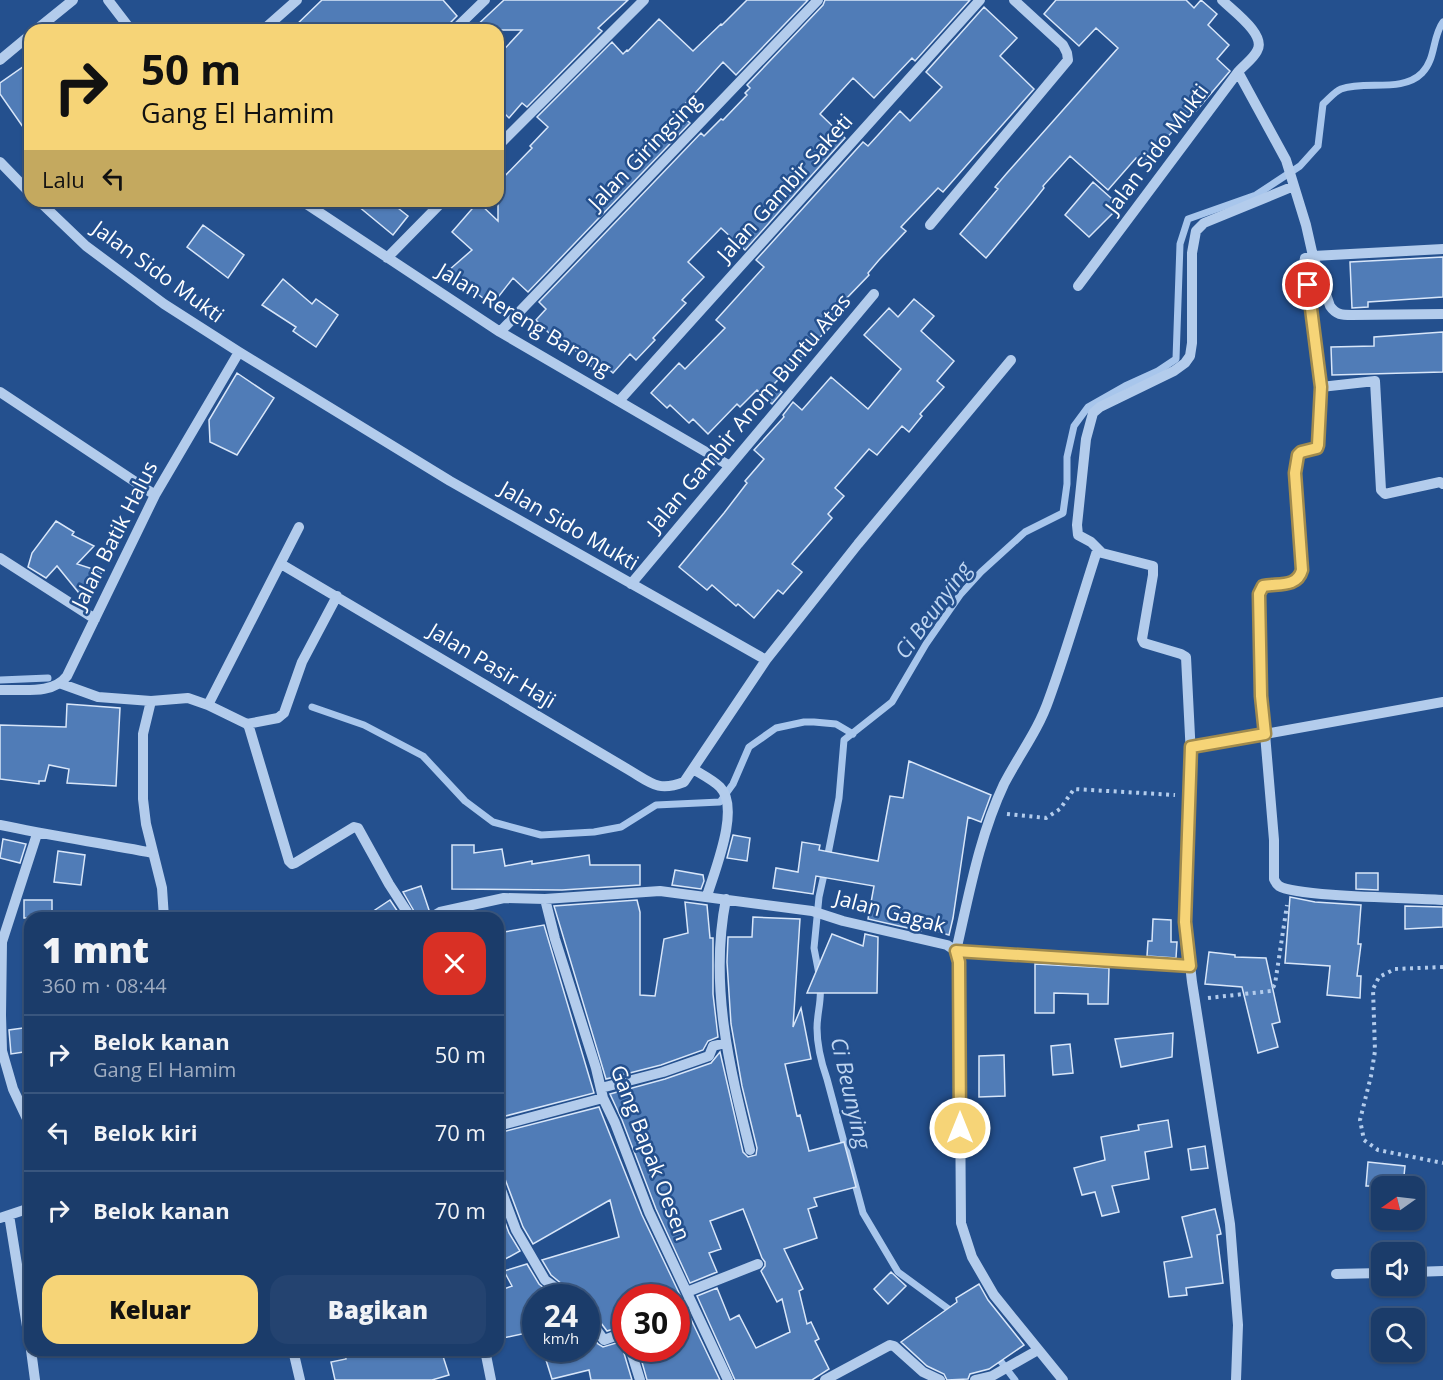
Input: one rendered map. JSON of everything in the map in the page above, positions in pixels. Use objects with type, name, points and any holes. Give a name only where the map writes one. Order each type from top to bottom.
[{"type":"street","points":[[43,24],[73,0]]},
{"type":"street","points":[[108,0],[126,24]]},
{"type":"street","points":[[269,24],[297,0]]},
{"type":"street","points":[[460,24],[485,0]]},
{"type":"street","points":[[504,140],[644,0]]},
{"type":"street","name":"Jalan Giringsing","points":[[500,332],[818,0]]},
{"type":"street","name":"Jalan Gambir Saketi","points":[[619,401],[980,0]]},
{"type":"street","points":[[930,225],[1068,60],[1063,45],[1014,0]]},
{"type":"street","name":"Jalan Sido Mukti","points":[[1078,286],[1238,72],[1258,50],[1260,42],[1257,34],[1222,0]]},
{"type":"street","points":[[0,60],[24,40]]},
{"type":"street","points":[[1238,72],[1286,160],[1313,256],[1330,306],[1339,315],[1443,314]]},
{"type":"street","points":[[0,162],[24,187]]},
{"type":"street","points":[[1236,1380],[1238,1325],[1230,1224],[1185,922],[1191,747],[1186,657],[1144,643],[1142,639],[1154,575],[1152,566],[1097,551],[1091,542],[1078,535],[1077,529],[1086,439],[1093,412],[1174,371],[1190,356],[1193,331],[1192,253],[1196,231],[1204,223],[1294,186]]},
{"type":"street","name":"Jalan Sido Mukti","points":[[45,207],[86,246],[164,304],[239,352],[450,481],[766,660]]},
{"type":"street","name":"Jalan Rereng Barong","points":[[311,207],[500,332],[730,466]]},
{"type":"street","points":[[387,258],[437,207]]},
{"type":"street","points":[[1443,249],[1307,257],[1304,263],[1321,387],[1318,445],[1317,448],[1301,452],[1295,473],[1302,570],[1300,577],[1292,583],[1263,586],[1259,594],[1261,696],[1274,840],[1274,879],[1280,887],[1289,890],[1443,900]]},
{"type":"street","name":"Jalan Gambir Anom Buntu Atas","points":[[632,584],[874,294]]},
{"type":"street","name":"Jalan Batik Halus","points":[[62,684],[68,676],[155,495],[239,352]]},
{"type":"street","points":[[766,660],[858,544],[1011,360]]},
{"type":"street","points":[[1321,387],[1375,381],[1383,492],[1389,494],[1434,483],[1443,484]]},
{"type":"street","points":[[0,392],[155,495]]},
{"type":"street","points":[[208,705],[299,527]]},
{"type":"street","points":[[1097,551],[1038,728],[1005,783],[993,812],[980,849],[956,951],[1190,966]]},
{"type":"street","points":[[0,558],[95,619]]},
{"type":"street","name":"Jalan Pasir Haji","points":[[281,564],[658,786],[670,787],[684,782],[766,660]]},
{"type":"street","points":[[0,690],[48,688],[62,684],[98,697],[151,701],[188,698],[247,724],[278,718],[284,713],[302,662],[338,596]]},
{"type":"street","points":[[151,701],[143,734],[143,799],[146,824],[162,888],[164,912]]},
{"type":"street","points":[[1191,747],[1443,702]]},
{"type":"street","points":[[247,724],[289,861],[292,864],[354,827],[358,828],[407,912]]},
{"type":"street","points":[[693,769],[720,786],[728,803],[725,831],[707,896]]},
{"type":"street","points":[[0,825],[37,834],[88,840],[153,853]]},
{"type":"street","points":[[24,1112],[13,1089],[2,1051],[1,960],[2,942],[37,834]]},
{"type":"street","name":"Jalan Gagak","points":[[440,912],[504,898],[544,899],[660,891],[812,911],[843,921],[946,945],[956,951],[959,962],[961,1223],[972,1257],[988,1285],[1063,1380]]},
{"type":"street","points":[[726,898],[720,927],[719,999],[732,1079],[750,1150]]},
{"type":"street","name":"Gang Bapak Oesen","points":[[544,899],[602,1093],[649,1212],[683,1284]]},
{"type":"street","points":[[504,1124],[709,1056],[714,1046],[726,1043]]},
{"type":"street","points":[[504,1198],[516,1230],[545,1280],[550,1284]]},
{"type":"street","points":[[24,1210],[4,1217],[24,1314]]},
{"type":"street","points":[[690,1297],[758,1264]]},
{"type":"street","points":[[1425,1272],[1443,1271]]},
{"type":"street","points":[[1336,1274],[1371,1273]]},
{"type":"street","name":"Gang Bapak Oesen","points":[[690,1299],[728,1380]]},
{"type":"street","points":[[600,1335],[604,1340],[612,1337]]},
{"type":"street","points":[[825,1380],[890,1345],[923,1372],[940,1380]]},
{"type":"street","points":[[975,1380],[992,1376],[1038,1350]]},
{"type":"street","points":[[32,1356],[35,1380]]},
{"type":"street","points":[[294,1356],[300,1380]]},
{"type":"street","points":[[486,1356],[491,1380]]},
{"type":"street","points":[[634,1362],[640,1380]]},
{"type":"path","points":[[993,812],[1043,819],[1060,809],[1074,789],[1190,796]]},
{"type":"path","points":[[1195,999],[1271,991],[1275,984],[1289,890]]},
{"type":"path","points":[[1443,967],[1395,969],[1379,977],[1373,989],[1375,1051],[1360,1120],[1364,1140],[1378,1150],[1443,1163]]},
{"type":"building","points":[[322,0],[443,0],[457,16],[449,24],[297,24]]},
{"type":"building","points":[[504,0],[628,0],[598,28],[602,31],[527,107],[522,103],[509,118],[504,113],[504,50],[522,30],[504,30],[504,24],[478,24]]},
{"type":"building","points":[[747,0],[808,0],[736,75],[723,62],[678,112],[690,123],[528,292],[513,278],[492,305],[461,281],[458,282],[449,270],[472,250],[452,232],[474,207],[483,207],[498,221],[498,207],[504,207],[504,177],[532,148],[530,146],[548,127],[537,117],[612,42],[623,54],[659,19],[693,51]]},
{"type":"building","points":[[825,0],[970,0],[915,61],[912,58],[874,98],[853,78],[820,114],[845,138],[745,250],[721,228],[688,262],[704,277],[682,300],[686,303],[636,360],[630,354],[613,373],[600,361],[593,368],[571,346],[567,351],[536,320],[546,309],[539,302],[701,133],[704,136],[747,95],[745,93],[750,88],[747,85],[823,5]]},
{"type":"building","points":[[1056,0],[1186,0],[1194,8],[1201,0],[1217,14],[1208,25],[1229,45],[1217,59],[1230,71],[1186,123],[1183,120],[1143,164],[1136,158],[1108,190],[1070,156],[986,258],[960,234],[998,189],[995,187],[1118,48],[1096,28],[1079,46],[1044,14]]},
{"type":"building","points":[[984,7],[1017,38],[1000,56],[1034,89],[943,192],[938,188],[901,227],[906,231],[844,301],[848,304],[831,322],[833,324],[773,385],[782,392],[772,404],[757,390],[740,407],[737,404],[708,434],[693,419],[689,423],[670,405],[667,408],[651,393],[679,363],[685,369],[725,328],[716,320],[764,267],[756,260],[863,142],[868,146],[900,111],[910,121],[942,87],[926,72]]},
{"type":"building","points":[[24,66],[24,128],[0,94],[0,83]]},
{"type":"building","points":[[1093,182],[1120,206],[1089,237],[1065,215]]},
{"type":"building","points":[[359,207],[397,207],[408,216],[393,235]]},
{"type":"building","points":[[203,225],[244,255],[228,278],[187,247]]},
{"type":"building","points":[[1443,257],[1443,297],[1368,302],[1368,307],[1352,308],[1350,262]]},
{"type":"building","points":[[283,279],[312,304],[316,299],[338,315],[316,347],[293,331],[296,327],[262,305]]},
{"type":"building","points":[[914,299],[934,316],[921,331],[954,361],[937,381],[944,387],[920,414],[922,416],[909,432],[902,426],[877,455],[869,449],[835,488],[844,496],[828,514],[832,518],[792,564],[802,572],[783,594],[778,590],[754,618],[712,585],[707,590],[679,567],[724,513],[747,483],[745,481],[764,459],[754,450],[784,417],[783,415],[793,402],[802,410],[831,377],[868,409],[901,369],[864,335],[889,308],[898,317]]},
{"type":"building","points":[[1443,332],[1443,372],[1332,375],[1331,347],[1374,346],[1374,337]]},
{"type":"building","points":[[237,373],[274,398],[237,455],[210,442],[209,420]]},
{"type":"building","points":[[56,521],[74,532],[72,535],[94,546],[77,564],[102,572],[83,598],[57,566],[46,578],[28,567],[32,553]]},
{"type":"building","points":[[67,704],[120,708],[116,786],[67,783],[69,769],[49,765],[45,781],[39,781],[39,784],[0,779],[0,725],[66,727]]},
{"type":"building","points":[[909,761],[991,795],[981,822],[968,817],[949,935],[921,927],[921,931],[868,919],[874,886],[816,876],[813,894],[773,888],[776,868],[798,872],[802,842],[820,845],[819,850],[878,861],[890,796],[903,798]]},
{"type":"building","points":[[733,835],[750,838],[747,861],[727,858]]},
{"type":"building","points":[[3,839],[26,844],[20,863],[0,858]]},
{"type":"building","points":[[452,845],[474,845],[474,853],[502,849],[505,866],[589,855],[590,865],[640,865],[640,885],[562,890],[452,889]]},
{"type":"building","points":[[58,851],[85,855],[81,885],[54,882]]},
{"type":"building","points":[[675,870],[703,875],[704,881],[701,889],[672,885]]},
{"type":"building","points":[[1356,873],[1378,873],[1378,890],[1356,889]]},
{"type":"building","points":[[421,886],[429,910],[415,912],[403,892]]},
{"type":"building","points":[[1290,897],[1315,902],[1361,905],[1358,944],[1361,944],[1357,976],[1361,976],[1360,998],[1327,995],[1330,966],[1285,963]]},
{"type":"building","points":[[24,900],[52,900],[52,912],[24,912]]},
{"type":"building","points":[[390,900],[398,912],[372,912]]},
{"type":"building","points":[[637,900],[640,912],[640,995],[655,996],[664,939],[688,933],[685,902],[707,905],[710,938],[713,938],[713,994],[718,1037],[708,1041],[703,1050],[661,1065],[606,1079],[554,906]]},
{"type":"building","points":[[1405,906],[1443,907],[1443,927],[1405,929]]},
{"type":"building","points":[[753,917],[800,919],[793,1027],[801,1008],[811,1059],[785,1064],[797,1116],[800,1115],[809,1151],[844,1142],[856,1187],[814,1198],[817,1206],[808,1209],[817,1238],[784,1249],[803,1289],[799,1291],[807,1324],[811,1322],[819,1339],[815,1341],[829,1369],[812,1380],[735,1380],[697,1296],[717,1288],[730,1320],[739,1315],[756,1348],[790,1332],[782,1299],[777,1302],[761,1271],[765,1262],[743,1209],[710,1221],[721,1249],[709,1253],[717,1272],[690,1283],[656,1209],[610,1094],[711,1063],[720,1052],[743,1152],[748,1157],[756,1155],[757,1148],[742,1086],[731,1024],[727,962],[728,937],[752,937]]},
{"type":"building","points":[[1153,919],[1171,920],[1171,942],[1177,942],[1176,958],[1147,956],[1148,941],[1152,941]]},
{"type":"building","points":[[544,925],[594,1093],[504,1116],[504,932]]},
{"type":"building","points":[[832,934],[863,946],[865,934],[878,937],[877,993],[807,993]]},
{"type":"building","points":[[1209,952],[1235,955],[1235,957],[1266,958],[1280,1022],[1272,1024],[1278,1047],[1258,1053],[1242,987],[1205,984]]},
{"type":"building","points":[[1035,964],[1109,968],[1108,1004],[1088,1004],[1088,994],[1054,993],[1054,1013],[1035,1013]]},
{"type":"building","points":[[24,1028],[24,1052],[11,1054],[9,1030]]},
{"type":"building","points":[[1173,1033],[1172,1057],[1121,1067],[1115,1039]]},
{"type":"building","points":[[1070,1044],[1073,1073],[1053,1075],[1051,1046]]},
{"type":"building","points":[[1004,1055],[1005,1096],[979,1097],[979,1056]]},
{"type":"building","points":[[599,1107],[642,1215],[675,1284],[612,1284],[612,1329],[607,1331],[600,1322],[600,1284],[562,1284],[551,1275],[542,1260],[619,1237],[610,1200],[533,1244],[523,1227],[504,1178],[504,1131]]},
{"type":"building","points":[[1168,1120],[1172,1147],[1145,1152],[1149,1179],[1112,1186],[1119,1212],[1102,1216],[1095,1192],[1082,1195],[1074,1168],[1105,1160],[1101,1137],[1139,1130],[1138,1125]]},
{"type":"building","points":[[1205,1146],[1208,1168],[1191,1170],[1188,1149]]},
{"type":"building","points":[[1368,1162],[1405,1166],[1404,1176],[1371,1176],[1371,1186],[1366,1186]]},
{"type":"building","points":[[1215,1209],[1221,1234],[1217,1235],[1223,1283],[1186,1288],[1187,1295],[1169,1297],[1164,1262],[1192,1257],[1182,1217]]},
{"type":"building","points":[[504,1219],[509,1233],[520,1251],[504,1260]]},
{"type":"building","points":[[527,1264],[539,1284],[522,1284],[522,1334],[504,1338],[504,1289],[512,1286],[504,1271]]},
{"type":"building","points":[[891,1272],[906,1286],[888,1304],[874,1289]]},
{"type":"building","points":[[979,1284],[988,1300],[1024,1345],[989,1369],[970,1374],[968,1379],[947,1380],[944,1374],[927,1366],[901,1342],[957,1302],[956,1298]]},
{"type":"building","points":[[690,1317],[720,1380],[647,1380],[642,1362],[690,1362]]},
{"type":"building","points":[[612,1344],[612,1362],[627,1362],[632,1380],[591,1380],[589,1370],[552,1379],[547,1362],[600,1362],[600,1345],[603,1347]]},
{"type":"building","points":[[346,1356],[443,1356],[449,1375],[432,1380],[335,1380],[331,1362],[346,1359]]},
{"type":"waterway","name":"Ci Beunying","points":[[827,859],[839,798],[844,740],[892,702],[926,644],[960,595],[981,572],[1025,532],[1063,513],[1067,484],[1067,457],[1074,426],[1088,407],[1158,371],[1176,359],[1180,244],[1188,219],[1256,195],[1300,166],[1318,146],[1323,104],[1338,90],[1404,83],[1422,73],[1430,61],[1437,34],[1443,22]]},
{"type":"waterway","points":[[0,680],[48,678]]},
{"type":"waterway","points":[[312,707],[364,725],[423,756],[465,801],[493,822],[541,835],[594,832],[621,827],[656,805],[720,802],[733,784],[749,747],[776,728],[814,722],[836,724],[853,734]]},
{"type":"waterway","name":"Ci Beunying","points":[[819,974],[814,948],[819,897],[825,870]]},
{"type":"waterway","name":"Ci Beunying","points":[[820,985],[817,1028],[820,1054],[863,1213],[898,1272],[954,1313]]},
{"type":"waterway","name":"Ci Beunying","points":[[996,1355],[1015,1380]]},
{"type":"route","points":[[960,1128],[959,962],[956,951],[1190,966],[1185,922],[1191,747],[1265,734],[1261,696],[1259,594],[1263,586],[1296,581],[1302,570],[1295,473],[1298,455],[1306,450],[1317,448],[1320,438],[1321,387],[1308,285]]}]
